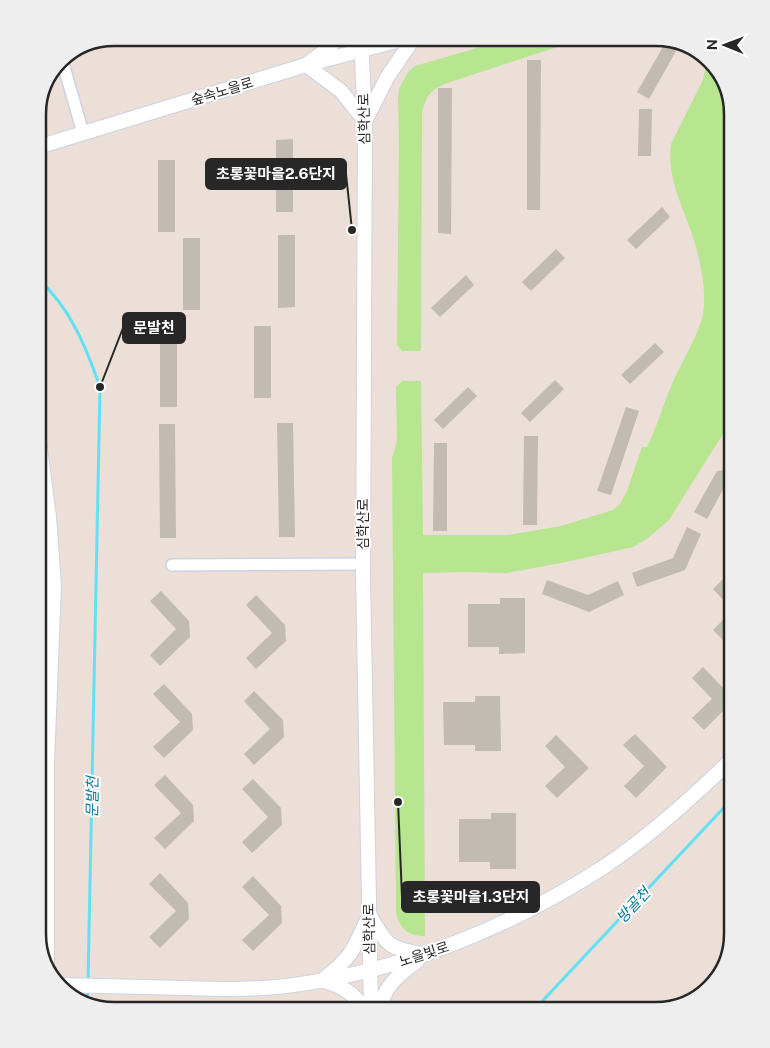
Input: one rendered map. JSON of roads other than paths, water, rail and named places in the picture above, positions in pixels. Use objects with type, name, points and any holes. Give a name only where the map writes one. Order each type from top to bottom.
[{"type":"street","points":[[331,46],[306,65],[341,92],[365,120],[388,76],[409,46]]},
{"type":"street","name":"숲속노을로","points":[[46,144],[306,65],[356,46]]},
{"type":"street","name":"심학산로","points":[[361,46],[365,120],[363,564],[370,1002]]},
{"type":"street","points":[[64,68],[83,132]]},
{"type":"street","points":[[46,494],[54,585],[46,704]]},
{"type":"street","points":[[172,565],[363,564]]},
{"type":"street","points":[[46,566],[53,566]]},
{"type":"street","name":"노을빛로","points":[[70,985],[220,989],[285,986],[369,970],[425,954],[465,940],[574,885],[604,867],[675,812],[724,766]]},
{"type":"street","points":[[369,914],[382,936],[391,945],[401,951],[425,954]]},
{"type":"street","points":[[321,980],[340,966],[351,954],[369,914]]},
{"type":"street","points":[[380,1002],[396,976],[425,954]]},
{"type":"street","points":[[321,980],[345,988],[359,1002]]},
{"type":"waterway","name":"문발천","points":[[46,287],[59,302],[76,328],[100,387],[88,982]]},
{"type":"waterway","name":"방골천","points":[[542,1002],[724,808]]},
{"type":"waterway","name":"문발천","points":[[87,996],[88,988]]},
{"type":"place","name":"초롱꽃마을2.6단지","points":[[352,230]]},
{"type":"place","name":"문발천","points":[[100,387]]},
{"type":"place","name":"초롱꽃마을1.3단지","points":[[398,802]]}]
